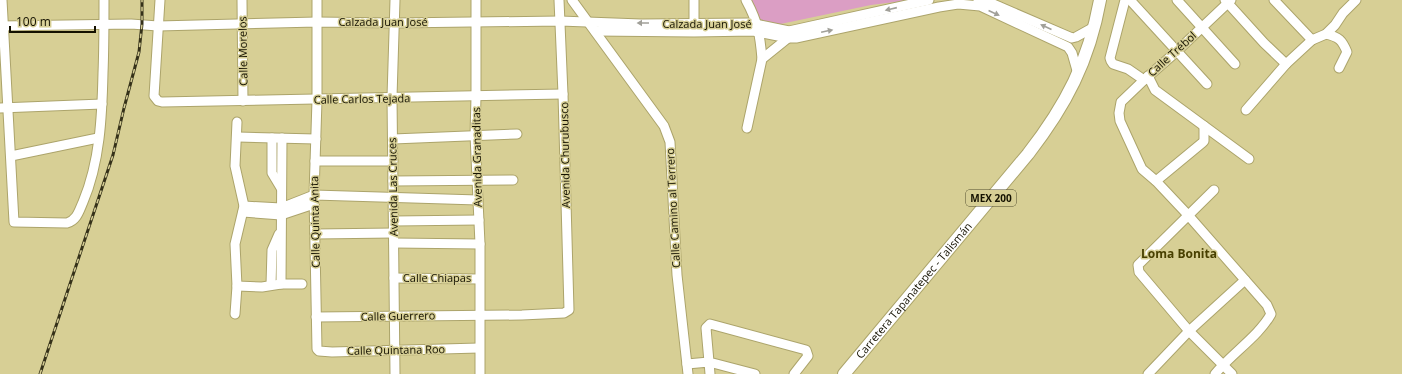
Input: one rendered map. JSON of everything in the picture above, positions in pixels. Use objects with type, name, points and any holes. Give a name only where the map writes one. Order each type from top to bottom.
[{"type":"highway","name":"Carretera Tapanatepec - Talismán","points":[[844,374],[1046,131],[1078,74],[1094,27],[1100,0]]},
{"type":"highway","name":"Carretera Tapanatepec - Talismán","points":[[853,374],[1048,140],[1062,120],[1074,100],[1093,57],[1108,0]]},
{"type":"street","points":[[2,0],[1,26],[4,108],[11,156],[14,222],[67,222],[75,219],[88,190],[92,177],[102,104],[104,0]]},
{"type":"street","points":[[158,26],[160,0]]},
{"type":"street","name":"Calle Morelos","points":[[242,0],[243,101]]},
{"type":"street","name":"Calle Quinta Anita","points":[[316,345],[314,200],[318,0]]},
{"type":"street","name":"Avenida Las Cruces","points":[[395,0],[392,98],[395,374]]},
{"type":"street","name":"Avenida Granaditas","points":[[476,0],[475,135],[480,244],[480,374]]},
{"type":"street","name":"Avenida Churubusco","points":[[559,0],[569,310]]},
{"type":"street","name":"Calle Camino al Terrero","points":[[572,0],[664,126],[670,142],[677,275],[688,374]]},
{"type":"street","points":[[694,0],[694,32]]},
{"type":"street","points":[[746,0],[762,29],[762,59],[746,128]]},
{"type":"street","points":[[762,59],[789,34],[929,0]]},
{"type":"street","points":[[978,0],[992,3],[1070,42]]},
{"type":"street","points":[[1125,0],[1110,61],[1113,64],[1128,69],[1146,78],[1154,90],[1249,159]]},
{"type":"street","points":[[1130,0],[1176,52],[1207,84]]},
{"type":"street","points":[[1177,0],[1234,64]]},
{"type":"street","points":[[1246,110],[1286,64],[1312,40],[1326,34],[1356,0]]},
{"type":"street","points":[[1228,1],[1264,43],[1286,64]]},
{"type":"street","name":"Calle Trébol","points":[[1156,181],[1142,169],[1120,121],[1119,113],[1121,102],[1176,52],[1228,1]]},
{"type":"street","points":[[1279,2],[1312,40]]},
{"type":"street","points":[[762,29],[789,34],[796,38],[958,4],[980,6],[1070,42]]},
{"type":"street","name":"Calzada Juan José","points":[[1,26],[104,24],[142,24],[158,26],[317,22],[395,23],[560,21],[641,24],[695,23],[762,29]]},
{"type":"street","points":[[1335,25],[1337,36],[1347,52],[1339,68]]},
{"type":"street","name":"Calle Carlos Tejada","points":[[158,26],[154,96],[158,101],[162,102],[476,97],[563,94]]},
{"type":"street","points":[[1070,42],[1094,27]]},
{"type":"street","name":"Calzada Juan José","points":[[595,31],[694,32],[762,29]]},
{"type":"street","points":[[1326,34],[1337,36]]},
{"type":"street","points":[[1070,42],[1078,74]]},
{"type":"street","points":[[4,108],[102,104]]},
{"type":"street","points":[[235,314],[237,286],[235,244],[243,209],[235,166],[238,137],[237,122]]},
{"type":"street","points":[[1204,126],[1204,141],[1156,181],[1268,305],[1271,314],[1266,323],[1223,364],[1215,374]]},
{"type":"street","points":[[393,139],[517,134]]},
{"type":"street","points":[[238,137],[316,138]]},
{"type":"street","points":[[11,156],[98,138]]},
{"type":"street","points":[[277,138],[281,189],[281,284]]},
{"type":"street","points":[[315,161],[393,161]]},
{"type":"street","points":[[393,181],[513,180]]},
{"type":"street","points":[[1214,190],[1138,265],[1139,272],[1189,331],[1232,374]]},
{"type":"street","points":[[243,209],[281,211],[314,200],[393,198],[478,200]]},
{"type":"street","points":[[394,221],[479,220]]},
{"type":"street","points":[[271,285],[272,250],[281,231]]},
{"type":"street","points":[[315,234],[394,232]]},
{"type":"street","points":[[394,243],[480,244]]},
{"type":"street","name":"Calle Chiapas","points":[[394,278],[479,279]]},
{"type":"street","points":[[1148,374],[1189,331],[1245,280]]},
{"type":"street","points":[[237,286],[253,288],[281,284],[302,284]]},
{"type":"street","name":"Calle Guerrero","points":[[316,317],[522,315],[567,313],[569,310]]},
{"type":"street","points":[[710,374],[706,328],[710,324],[806,350],[808,356],[794,374]]},
{"type":"street","name":"Calle Quintana Roo","points":[[316,345],[319,351],[480,348]]},
{"type":"street","points":[[687,364],[710,362],[729,371],[755,374]]},
{"type":"shaded area","points":[[742,0],[911,0],[871,5],[771,26],[751,18]]},
{"type":"railway","points":[[40,374],[113,155],[139,52],[142,24],[142,0]]},
{"type":"district","name":"Loma Bonita","points":[[1179,254]]}]
